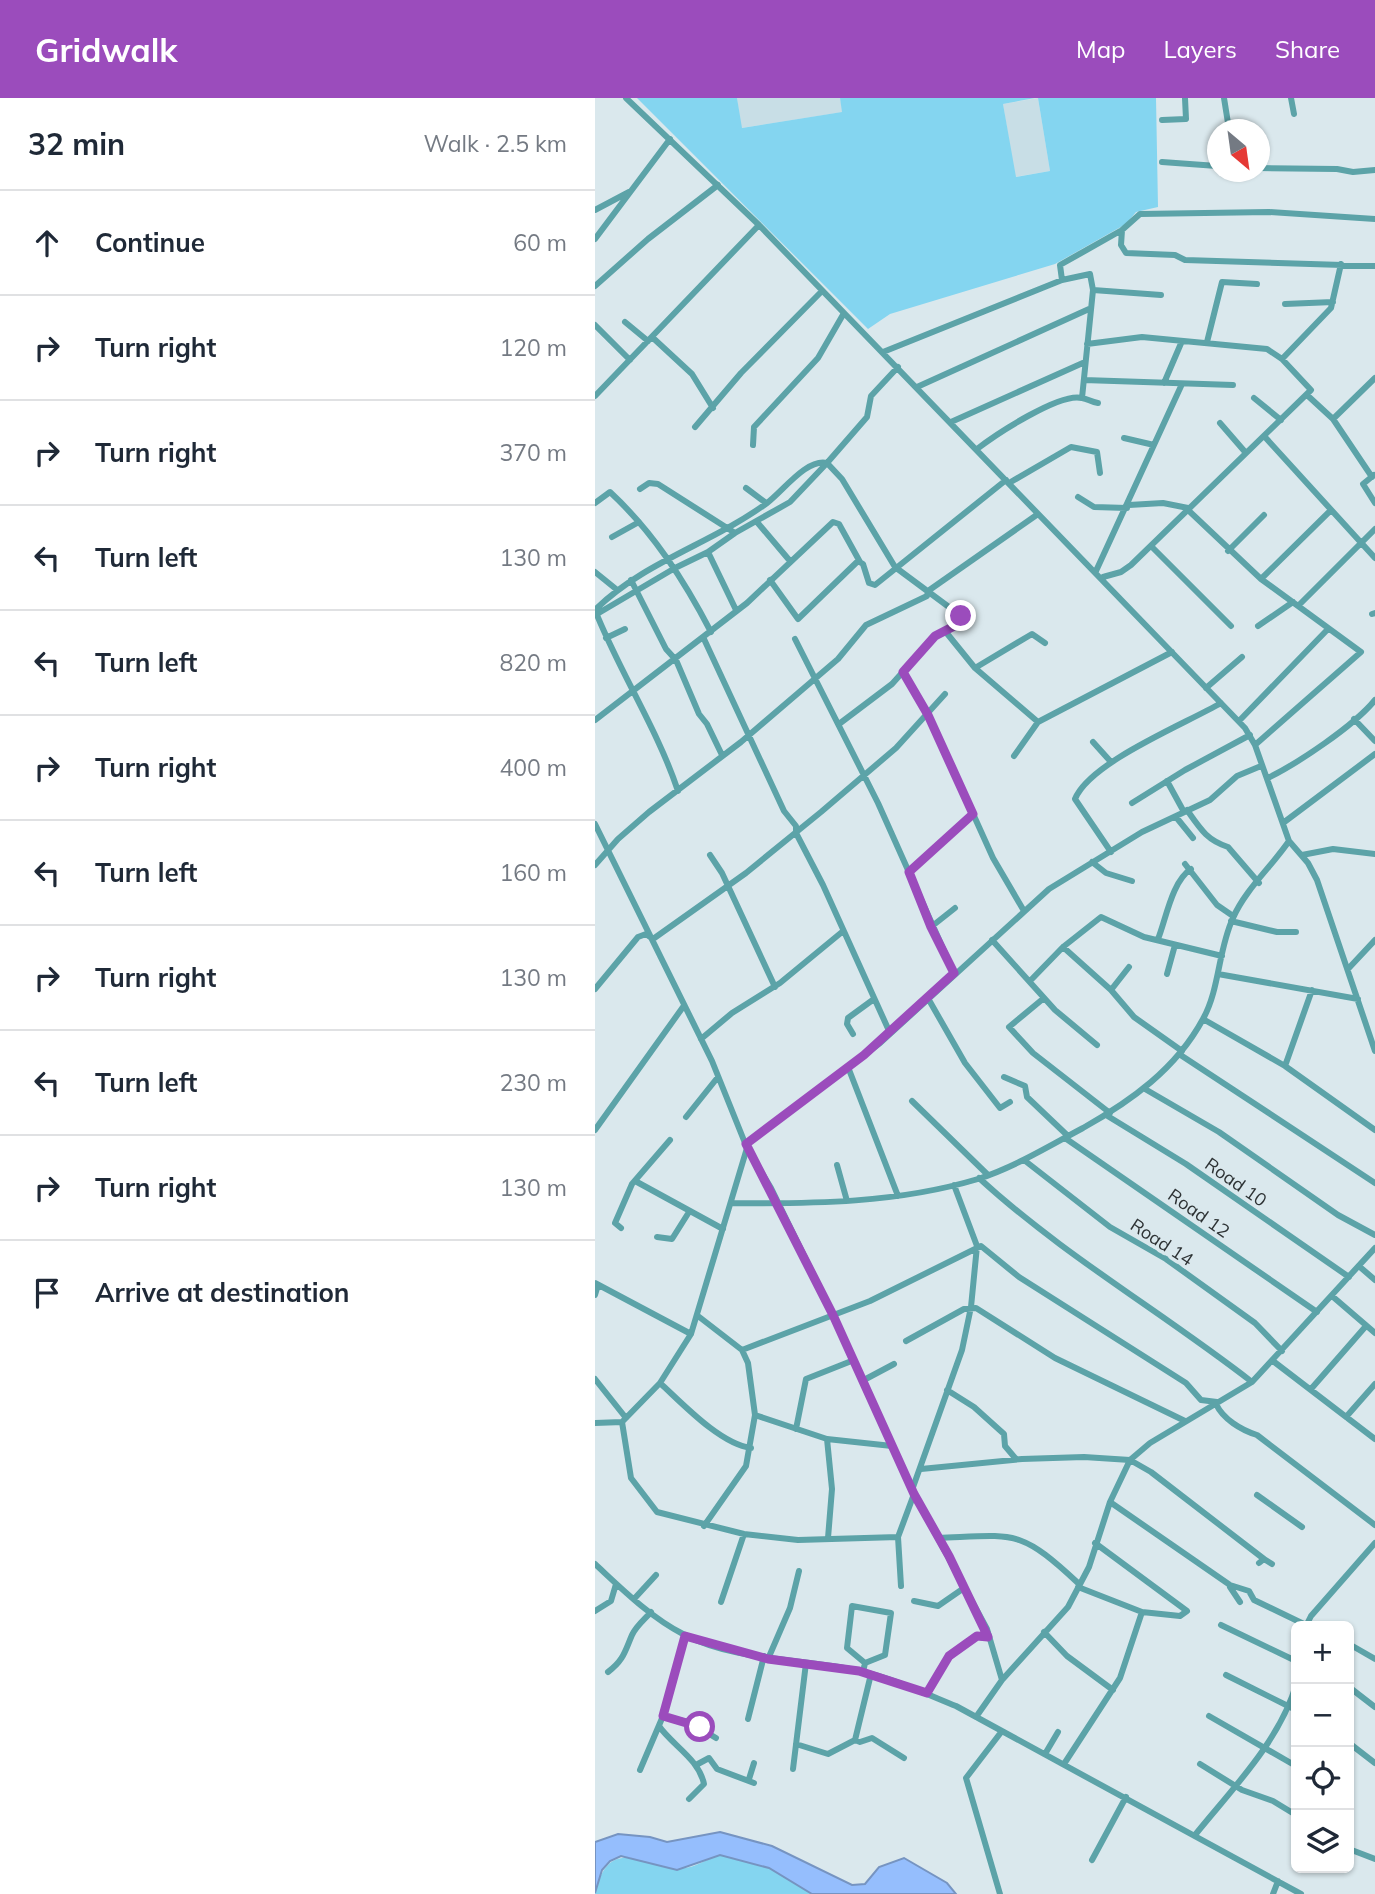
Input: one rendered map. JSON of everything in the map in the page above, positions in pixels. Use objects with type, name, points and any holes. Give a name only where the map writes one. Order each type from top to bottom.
[{"type":"street","points":[[626,98],[759,225],[1038,514],[1103,577],[1239,721],[1255,745],[1289,841],[1302,855],[1317,880],[1375,1051]]},
{"type":"street","points":[[1185,98],[1187,129]]},
{"type":"street","points":[[1224,98],[1227,119]]},
{"type":"street","points":[[1291,98],[1294,114]]},
{"type":"street","points":[[1162,120],[1186,119]]},
{"type":"street","points":[[595,239],[670,139]]},
{"type":"street","points":[[1162,163],[1207,165]]},
{"type":"street","points":[[1270,168],[1337,169],[1353,172],[1375,170]]},
{"type":"street","points":[[595,285],[718,185]]},
{"type":"street","points":[[595,210],[631,191]]},
{"type":"street","points":[[1062,280],[1060,265],[1122,230],[1140,214],[1269,212],[1375,219]]},
{"type":"street","points":[[595,396],[759,225]]},
{"type":"street","points":[[1122,230],[1121,245],[1126,253],[1175,255],[1185,260],[1375,266]]},
{"type":"street","points":[[1282,359],[1328,313],[1341,264]]},
{"type":"street","points":[[883,352],[1062,280],[1090,274],[1093,290],[1082,398]]},
{"type":"street","points":[[1207,342],[1222,282],[1225,279],[1257,284]]},
{"type":"street","points":[[1093,290],[1161,295]]},
{"type":"street","points":[[695,427],[741,373],[822,291]]},
{"type":"street","points":[[1286,304],[1333,302]]},
{"type":"street","points":[[917,387],[1089,309]]},
{"type":"street","points":[[753,445],[754,427],[818,358],[844,313]]},
{"type":"street","points":[[625,322],[692,374],[713,408]]},
{"type":"street","points":[[595,325],[630,360]]},
{"type":"street","points":[[1087,344],[1142,337],[1267,349],[1282,359],[1309,387],[1307,395],[1151,546],[1121,572],[1103,577]]},
{"type":"street","points":[[1164,383],[1182,341]]},
{"type":"street","points":[[951,422],[1085,362]]},
{"type":"street","points":[[597,614],[790,502],[867,418],[871,396],[898,367]]},
{"type":"street","points":[[1333,419],[1375,378]]},
{"type":"street","points":[[1084,380],[1233,385]]},
{"type":"street","points":[[1095,571],[1128,506],[1182,384]]},
{"type":"street","points":[[1307,395],[1333,419],[1373,475],[1363,484],[1375,503]]},
{"type":"street","points":[[977,449],[1010,425],[1059,402],[1082,398],[1098,403]]},
{"type":"street","points":[[1254,398],[1281,420]]},
{"type":"street","points":[[1220,423],[1246,453]]},
{"type":"street","points":[[1263,436],[1375,558]]},
{"type":"street","points":[[1124,438],[1154,445]]},
{"type":"street","points":[[595,720],[703,639],[833,522],[839,524],[872,587],[1008,482],[1071,447],[1097,452],[1100,473]]},
{"type":"street","points":[[678,791],[595,610],[616,589],[766,503],[814,464],[827,463]]},
{"type":"street","points":[[827,463],[842,479],[895,567],[962,618],[962,622],[930,640],[884,691],[839,724]]},
{"type":"street","points":[[640,489],[649,483],[657,484],[735,533]]},
{"type":"street","points":[[746,488],[766,503]]},
{"type":"street","points":[[595,503],[610,492],[639,522],[670,559],[711,632]]},
{"type":"street","points":[[1077,497],[1094,507],[1163,503],[1188,509],[1261,579],[1359,649],[1361,655],[1255,745]]},
{"type":"street","points":[[1261,579],[1331,510]]},
{"type":"street","points":[[595,865],[626,831],[817,678],[838,659],[866,625],[900,607],[915,604],[929,591],[1038,514]]},
{"type":"street","points":[[1229,551],[1264,515]]},
{"type":"street","points":[[612,537],[639,522]]},
{"type":"street","points":[[757,522],[790,561]]},
{"type":"street","points":[[1258,626],[1295,604],[1375,528]]},
{"type":"street","points":[[1151,546],[1231,626]]},
{"type":"street","points":[[708,552],[736,610]]},
{"type":"street","points":[[770,580],[799,619],[860,562]]},
{"type":"street","points":[[595,572],[616,589]]},
{"type":"street","points":[[631,580],[666,649],[676,660],[699,714],[722,755]]},
{"type":"street","points":[[606,638],[625,629]]},
{"type":"street","points":[[1239,721],[1328,629]]},
{"type":"street","points":[[945,631],[975,668],[1038,722]]},
{"type":"street","points":[[975,668],[1032,634],[1045,643]]},
{"type":"street","points":[[703,639],[784,811],[796,826],[796,833],[823,885],[890,1033]]},
{"type":"street","points":[[795,639],[839,724],[954,973]]},
{"type":"street","points":[[1014,756],[1038,722],[1172,652]]},
{"type":"street","points":[[1206,688],[1243,657]]},
{"type":"street","points":[[903,672],[928,715],[1007,886],[1024,911]]},
{"type":"street","points":[[653,939],[727,887],[796,833],[862,774],[896,748],[945,694]]},
{"type":"street","points":[[1268,778],[1296,763],[1375,700]]},
{"type":"street","points":[[1111,852],[1075,799],[1097,771],[1221,704]]},
{"type":"street","points":[[1354,719],[1375,741]]},
{"type":"street","points":[[1132,803],[1250,736]]},
{"type":"street","points":[[1093,742],[1111,762]]},
{"type":"street","points":[[1283,823],[1375,754]]},
{"type":"street","points":[[595,1423],[624,1420],[660,1383],[691,1334],[747,1146],[848,1068],[929,1000],[954,973],[1049,889],[1092,862],[1214,797],[1237,776],[1261,765]]},
{"type":"street","points":[[1167,781],[1186,811],[1215,844],[1228,847],[1259,883]]},
{"type":"street","points":[[909,872],[973,814]]},
{"type":"street","points":[[1176,817],[1193,838]]},
{"type":"street","points":[[595,824],[701,1039],[747,1146],[833,1315],[913,1492],[988,1637],[1002,1680]]},
{"type":"street","points":[[731,1203],[778,1205],[846,1201],[898,1196],[954,1185],[1024,1160],[1108,1114],[1145,1089],[1181,1053],[1203,1019],[1232,918],[1289,841]]},
{"type":"street","points":[[1302,855],[1333,849],[1375,854]]},
{"type":"street","points":[[710,855],[775,986]]},
{"type":"street","points":[[1092,862],[1106,873],[1132,881]]},
{"type":"street","points":[[1159,939],[1188,866],[1217,905],[1232,918],[1277,932],[1296,932]]},
{"type":"street","points":[[931,927],[955,908]]},
{"type":"street","points":[[1030,981],[1101,917],[1128,931],[1221,956]]},
{"type":"street","points":[[701,1039],[733,1013],[775,986],[842,932]]},
{"type":"street","points":[[595,989],[638,937],[646,934],[653,939]]},
{"type":"street","points":[[992,940],[1044,998],[1097,1045]]},
{"type":"street","points":[[1348,969],[1375,940]]},
{"type":"street","points":[[1167,974],[1175,945]]},
{"type":"street","points":[[1066,947],[1111,990],[1134,1017],[1181,1053],[1375,1183]]},
{"type":"street","points":[[1111,990],[1129,967]]},
{"type":"street","points":[[1217,974],[1358,999]]},
{"type":"street","points":[[1285,1066],[1312,990]]},
{"type":"street","name":"Road 10","points":[[1044,998],[1009,1027],[1033,1053],[1108,1114],[1161,1151],[1186,1164],[1349,1277]]},
{"type":"street","points":[[853,1034],[847,1024],[848,1017],[874,999]]},
{"type":"street","points":[[929,1000],[980,1086],[1000,1108],[1010,1102]]},
{"type":"street","points":[[595,1129],[683,1006]]},
{"type":"street","points":[[1203,1019],[1285,1066],[1375,1130]]},
{"type":"street","points":[[848,1068],[898,1196]]},
{"type":"street","points":[[686,1117],[717,1077]]},
{"type":"street","name":"Road 12","points":[[1005,1077],[1025,1086],[1027,1097],[1067,1137],[1317,1312]]},
{"type":"street","points":[[1145,1089],[1210,1127],[1338,1214],[1375,1235]]},
{"type":"street","points":[[912,1101],[988,1175]]},
{"type":"street","points":[[621,1227],[615,1223],[629,1191],[670,1140]]},
{"type":"street","name":"Road 14","points":[[1024,1160],[1113,1228],[1165,1259],[1255,1323],[1282,1351]]},
{"type":"street","points":[[837,1166],[846,1201]]},
{"type":"street","points":[[979,1178],[1031,1224],[1172,1321],[1252,1382]]},
{"type":"street","points":[[637,1182],[723,1229]]},
{"type":"street","points":[[901,1586],[898,1537],[962,1350],[971,1307],[977,1247],[954,1185]]},
{"type":"street","points":[[657,1237],[672,1239],[689,1212]]},
{"type":"street","points":[[742,1350],[870,1301],[977,1247],[984,1246],[1019,1277],[1186,1382],[1201,1400],[1218,1403]]},
{"type":"street","points":[[976,1717],[1002,1680],[1068,1607],[1089,1567],[1095,1543],[1130,1460],[1185,1421],[1252,1382],[1375,1248]]},
{"type":"street","points":[[1360,1267],[1375,1280]]},
{"type":"street","points":[[595,1295],[597,1284],[691,1334]]},
{"type":"street","points":[[1332,1296],[1375,1333]]},
{"type":"street","points":[[906,1341],[971,1307]]},
{"type":"street","points":[[971,1307],[1055,1358],[1185,1421]]},
{"type":"street","points":[[698,1316],[742,1350],[748,1363],[755,1415],[751,1448],[739,1478],[704,1526]]},
{"type":"street","points":[[1311,1389],[1366,1326]]},
{"type":"street","points":[[796,1429],[806,1379],[854,1360]]},
{"type":"street","points":[[1273,1361],[1375,1439]]},
{"type":"street","points":[[862,1381],[894,1364]]},
{"type":"street","points":[[595,1379],[624,1420],[628,1469],[653,1509],[704,1526],[744,1534],[798,1540],[898,1537]]},
{"type":"street","points":[[660,1383],[709,1426],[741,1447],[751,1448]]},
{"type":"street","points":[[1346,1417],[1375,1384]]},
{"type":"street","points":[[947,1390],[974,1407],[1004,1434],[1005,1446],[1016,1459]]},
{"type":"street","points":[[1218,1403],[1222,1413],[1235,1424],[1257,1436],[1375,1525]]},
{"type":"street","points":[[755,1415],[827,1439],[892,1446]]},
{"type":"street","points":[[827,1439],[832,1489],[828,1538]]},
{"type":"street","points":[[921,1469],[1016,1459],[1084,1457],[1130,1460],[1151,1472],[1261,1561],[1272,1564]]},
{"type":"street","points":[[1257,1495],[1302,1527]]},
{"type":"street","points":[[1111,1502],[1232,1586],[1249,1591],[1254,1600],[1297,1621]]},
{"type":"street","points":[[721,1602],[744,1534]]},
{"type":"street","points":[[938,1538],[1006,1535],[1017,1537],[1029,1541],[1078,1585],[1142,1612],[1181,1616],[1187,1611],[1095,1543]]},
{"type":"street","points":[[1309,1621],[1375,1542]]},
{"type":"street","points":[[595,1564],[634,1599],[685,1636],[766,1658],[863,1672],[927,1693],[1065,1764],[1301,1894]]},
{"type":"street","points":[[748,1719],[766,1658],[790,1608],[799,1571]]},
{"type":"street","points":[[634,1599],[656,1575]]},
{"type":"street","points":[[1232,1586],[1241,1577]]},
{"type":"street","points":[[595,1611],[611,1601],[616,1584]]},
{"type":"street","points":[[1232,1586],[1240,1602]]},
{"type":"street","points":[[914,1601],[938,1605],[964,1588]]},
{"type":"street","points":[[852,1606],[891,1613],[885,1655],[865,1663],[847,1648],[852,1606]]},
{"type":"street","points":[[608,1672],[619,1664],[630,1648],[633,1632],[651,1612]]},
{"type":"street","points":[[1065,1764],[1120,1678],[1142,1612]]},
{"type":"street","points":[[1221,1625],[1291,1659]]},
{"type":"street","points":[[1044,1632],[1067,1656],[1113,1690]]},
{"type":"street","points":[[640,1770],[663,1716],[685,1636]]},
{"type":"street","points":[[927,1693],[953,1652],[977,1636],[988,1637]]},
{"type":"street","points":[[1354,1647],[1375,1659]]},
{"type":"street","points":[[793,1769],[806,1663]]},
{"type":"street","points":[[863,1672],[865,1663]]},
{"type":"street","points":[[855,1740],[871,1674]]},
{"type":"street","points":[[1226,1675],[1291,1708]]},
{"type":"street","points":[[1354,1691],[1375,1707]]},
{"type":"street","points":[[1195,1835],[1291,1712]]},
{"type":"street","points":[[663,1716],[691,1723],[716,1738]]},
{"type":"street","points":[[1209,1716],[1291,1763]]},
{"type":"street","points":[[659,1726],[669,1740],[696,1765],[704,1784],[689,1799]]},
{"type":"street","points":[[1000,1894],[966,1778],[1002,1731]]},
{"type":"street","points":[[1045,1754],[1058,1732]]},
{"type":"street","points":[[796,1744],[828,1754],[855,1740],[860,1742],[872,1738],[904,1758]]},
{"type":"street","points":[[1354,1747],[1375,1763]]},
{"type":"street","points":[[696,1765],[709,1758],[717,1769],[752,1781],[754,1763]]},
{"type":"street","points":[[1200,1764],[1235,1786],[1291,1813]]},
{"type":"street","points":[[1092,1860],[1126,1797]]},
{"type":"street","points":[[1354,1851],[1375,1859]]},
{"type":"street","points":[[1273,1894],[1278,1881]]},
{"type":"shaded area","points":[[637,98],[737,98],[742,128],[842,112],[840,98],[1035,98],[1003,104],[1016,177],[1050,171],[1038,98],[1156,98],[1158,207],[1136,212],[1126,224],[1055,264],[890,314],[868,329]]},
{"type":"shaded area","points":[[737,98],[840,98],[843,112],[741,128]]},
{"type":"shaded area","points":[[1038,98],[1050,171],[1015,177],[1003,104]]},
{"type":"shaded area","points":[[720,1832],[772,1846],[852,1885],[865,1884],[879,1867],[904,1858],[947,1883],[956,1894],[812,1894],[769,1868],[720,1855],[677,1870],[621,1856],[610,1861],[602,1870],[595,1893],[595,1842],[618,1834],[650,1837],[667,1842]]},
{"type":"shaded area","points":[[720,1855],[769,1868],[812,1894],[595,1894],[601,1875],[609,1864],[618,1859],[629,1858],[684,1868]]},
{"type":"route","points":[[700,1727],[663,1716],[685,1636],[768,1659],[859,1671],[927,1693],[953,1652],[977,1636],[988,1637],[987,1629],[914,1494],[833,1315],[771,1188],[746,1144],[771,1128],[790,1109],[880,1043],[912,1012],[929,1000],[954,973],[931,927],[909,872],[973,814],[928,715],[903,672],[930,640],[962,622],[961,616]]}]
